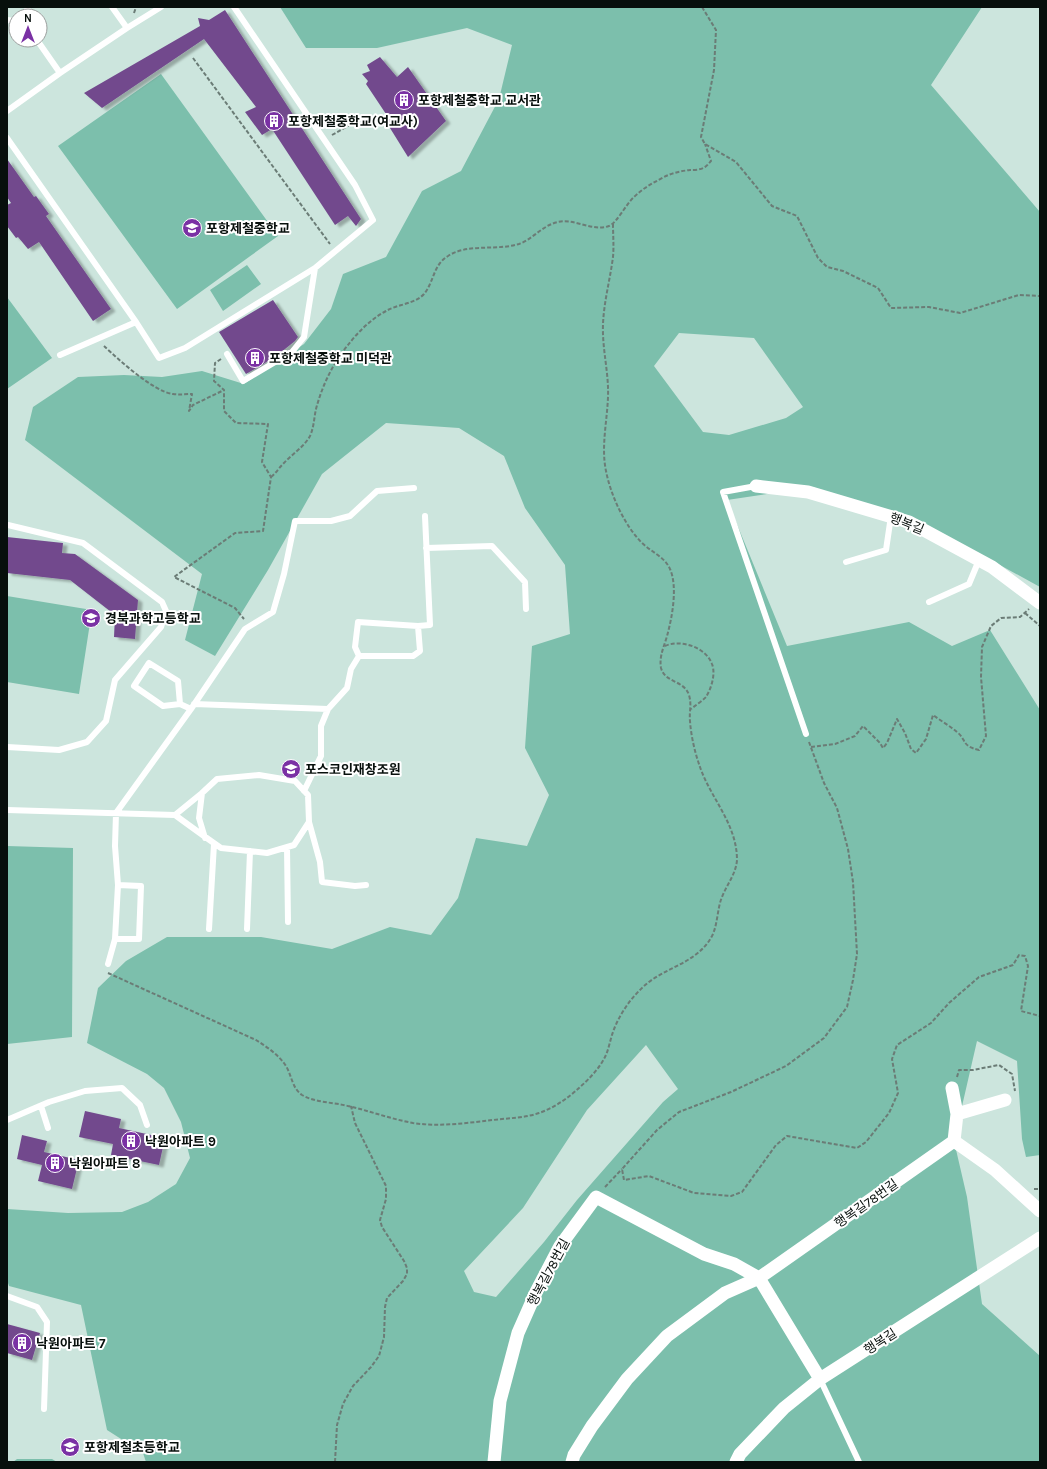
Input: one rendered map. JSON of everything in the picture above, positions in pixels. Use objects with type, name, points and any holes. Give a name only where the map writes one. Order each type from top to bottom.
[{"type":"street","name":"행복길","points":[[756,486],[808,492],[909,522],[992,567],[1040,602]]},
{"type":"street","points":[[952,1088],[956,1114],[954,1141],[995,1170],[1040,1211]]},
{"type":"street","points":[[956,1114],[1005,1100]]},
{"type":"street","name":"행복길78번길","points":[[572,1462],[574,1455],[592,1426],[627,1379],[668,1336],[725,1293],[759,1278],[954,1141]]},
{"type":"street","points":[[596,1197],[704,1254],[734,1264],[759,1278],[820,1379]]},
{"type":"street","name":"행복길78번길","points":[[494,1462],[500,1402],[518,1334],[537,1290],[560,1246],[596,1197]]},
{"type":"street","name":"행복길","points":[[736,1462],[740,1454],[784,1408],[820,1379],[1040,1238]]},
{"type":"lane","points":[[112,7],[126,28]]},
{"type":"lane","points":[[7,111],[126,28],[161,7]]},
{"type":"lane","points":[[7,138],[136,322],[159,358],[185,348],[315,268],[373,220],[355,185],[234,7]]},
{"type":"lane","points":[[43,48],[60,73]]},
{"type":"lane","points":[[227,354],[243,381],[292,352],[304,337],[315,268]]},
{"type":"lane","points":[[60,354],[136,322]]},
{"type":"lane","points":[[756,486],[723,492],[806,734]]},
{"type":"lane","points":[[108,964],[115,939],[118,884],[115,846],[116,813],[192,706],[244,629],[273,612],[284,574],[295,521],[331,521],[350,516],[377,491],[414,488]]},
{"type":"lane","points":[[359,656],[355,647],[358,622],[418,626],[430,625],[425,516]]},
{"type":"lane","points":[[846,562],[886,550],[891,516]]},
{"type":"lane","points":[[7,747],[59,750],[87,742],[106,720],[115,680],[161,627],[166,612],[162,602],[83,543],[8,526]]},
{"type":"lane","points":[[426,548],[492,546],[525,582],[526,609]]},
{"type":"lane","points":[[929,602],[969,584],[979,560]]},
{"type":"lane","points":[[359,656],[413,656],[420,651],[418,626]]},
{"type":"lane","points":[[304,791],[321,756],[321,726],[328,709],[347,688],[351,670],[359,656]]},
{"type":"lane","points":[[180,704],[178,681],[149,663],[134,686],[163,706],[180,704],[192,706],[328,709]]},
{"type":"lane","points":[[175,815],[217,779],[259,775],[295,781],[308,795],[309,822],[320,862],[322,882],[355,886],[366,885]]},
{"type":"lane","points":[[202,793],[198,818],[205,838]]},
{"type":"lane","points":[[7,810],[175,815],[205,838],[221,848],[267,853],[294,845],[309,822]]},
{"type":"lane","points":[[209,929],[214,844]]},
{"type":"lane","points":[[287,847],[288,922]]},
{"type":"lane","points":[[247,929],[250,851]]},
{"type":"lane","points":[[115,939],[139,940],[141,886],[118,884]]},
{"type":"lane","points":[[7,1120],[41,1106],[85,1091],[122,1088],[140,1104],[147,1124]]},
{"type":"lane","points":[[41,1106],[48,1128]]},
{"type":"lane","points":[[7,1296],[37,1307],[47,1322],[44,1409]]},
{"type":"lane","points":[[820,1379],[859,1462]]},
{"type":"path","points":[[108,964],[106,972],[244,1034],[266,1047],[281,1060],[289,1072],[298,1091],[305,1096],[321,1101],[351,1106],[409,1122],[434,1125],[467,1123],[525,1116],[539,1113],[552,1107],[579,1088],[595,1071],[607,1052],[618,1022],[627,1006],[641,989],[656,977],[691,958],[706,945],[712,936],[720,900],[736,868],[737,856],[734,840],[728,821],[707,784],[696,755],[689,720],[691,709],[689,695],[686,689],[664,675],[660,660],[670,622],[673,596],[674,584],[670,568],[663,559],[642,543],[628,525],[614,497],[604,461],[608,396],[603,352],[603,325],[605,300],[612,258],[613,224],[635,195],[656,181],[670,174],[704,168],[711,161],[701,137],[714,70],[716,30],[702,7]]},
{"type":"path","points":[[193,58],[335,251]]},
{"type":"path","points":[[324,140],[360,119]]},
{"type":"path","points":[[705,144],[736,162],[772,206],[797,216],[818,258],[827,267],[842,271],[878,288],[891,308],[929,307],[960,314],[1019,295],[1040,296]]},
{"type":"path","points":[[250,626],[234,608],[174,576],[235,533],[263,531],[271,477],[309,437],[324,386],[331,369],[356,336],[374,319],[392,308],[419,298],[424,294],[436,268],[447,256],[465,250],[497,248],[518,244],[532,237],[549,225],[558,222],[568,221],[603,227],[613,224]]},
{"type":"path","points":[[96,339],[122,363],[152,386],[172,394],[192,394],[189,411],[193,405],[224,390]]},
{"type":"path","points":[[227,354],[215,363],[214,381],[224,390],[224,411],[236,422],[268,424],[262,462],[271,477]]},
{"type":"path","points":[[596,1197],[657,1130],[679,1112],[731,1092],[786,1066],[824,1038],[847,1007],[857,954],[853,882],[848,849],[837,808],[824,783],[811,748],[835,744],[856,736],[863,726],[880,743],[882,748],[887,743],[897,719],[911,748],[916,753],[926,739],[933,715],[959,733],[964,743],[971,748],[979,750],[986,736],[981,677],[982,647],[991,626],[1001,618],[1020,617],[1040,602]]},
{"type":"path","points":[[1025,613],[1040,626]]},
{"type":"path","points":[[664,646],[678,643],[691,646],[705,654],[712,664],[713,678],[706,697],[691,709]]},
{"type":"path","points":[[622,1169],[624,1180],[649,1176],[694,1193],[731,1196],[742,1192],[776,1145],[787,1136],[857,1148],[866,1142],[889,1113],[898,1093],[892,1059],[897,1045],[931,1023],[949,1003],[979,977],[1013,965],[1019,955],[1025,956],[1028,966],[1021,1011],[1040,1016]]},
{"type":"path","points":[[952,1088],[960,1070],[973,1070],[1000,1065],[1012,1074],[1016,1096],[1005,1100]]},
{"type":"path","points":[[335,1462],[337,1425],[343,1404],[353,1386],[379,1356],[384,1337],[385,1306],[387,1298],[403,1281],[407,1274],[407,1268],[404,1261],[382,1228],[380,1220],[386,1200],[386,1186],[355,1123],[351,1106]]},
{"type":"green space","points":[[280,7],[982,7],[931,85],[1040,212],[1040,587],[958,542],[813,487],[727,500],[787,646],[909,622],[952,646],[990,630],[1040,710],[1040,1155],[1026,1157],[1022,1139],[1017,1061],[977,1041],[954,1141],[967,1197],[982,1304],[1040,1356],[1040,1462],[146,1462],[143,1453],[107,1430],[81,1305],[9,1286],[7,1280],[7,1209],[68,1213],[122,1212],[148,1202],[176,1184],[190,1158],[181,1122],[164,1088],[147,1074],[87,1043],[98,988],[126,961],[167,937],[261,937],[332,949],[390,927],[431,935],[458,898],[476,838],[527,846],[549,795],[525,748],[532,646],[570,634],[565,565],[525,508],[504,456],[459,428],[386,423],[322,474],[268,570],[215,656],[185,640],[202,574],[25,440],[33,407],[78,377],[124,375],[162,377],[202,371],[244,384],[304,344],[331,309],[343,274],[386,257],[422,191],[461,171],[499,99],[512,45],[467,28],[377,48],[306,48]],"holes":[[[679,333],[754,338],[803,407],[786,418],[729,435],[703,432],[654,366]],[[646,1045],[678,1089],[663,1102],[577,1200],[544,1242],[496,1297],[474,1292],[464,1271],[523,1208],[587,1110]]]},
{"type":"green space","points":[[161,74],[278,236],[177,309],[58,146]]},
{"type":"green space","points":[[247,265],[261,284],[223,311],[210,290]]},
{"type":"green space","points":[[7,297],[52,358],[7,389]]},
{"type":"green space","points":[[7,596],[92,610],[79,694],[7,682]]},
{"type":"green space","points":[[7,846],[73,848],[72,1037],[7,1044]]},
{"type":"green space","points":[[17,1459],[52,1459],[57,1462],[13,1462]]},
{"type":"building","name":"포항제철중학교(여교사)","points":[[225,10],[361,219],[356,226],[348,216],[335,225],[272,129],[262,135],[245,112],[256,107],[204,39],[102,108],[84,93],[200,26],[198,18],[209,20]]},
{"type":"building","name":"포항제철중학교 교서관","points":[[380,57],[397,77],[408,67],[446,121],[408,157],[385,120],[388,117],[366,84],[368,81],[362,74],[370,71],[367,65]]},
{"type":"building","points":[[7,159],[34,197],[36,196],[49,214],[46,216],[111,309],[93,321],[39,242],[28,249],[18,237],[16,238],[7,226],[7,205],[11,203],[7,197]]},
{"type":"building","name":"포항제철중학교 미덕관","points":[[273,300],[298,337],[275,357],[246,374],[219,332]]},
{"type":"building","points":[[7,537],[63,543],[62,553],[75,554],[138,600],[135,639],[114,637],[115,615],[70,580],[7,573]]},
{"type":"building","name":"낙원아파트 9","points":[[85,1111],[121,1119],[119,1128],[165,1138],[159,1165],[111,1155],[113,1144],[79,1137]]},
{"type":"building","name":"낙원아파트 8","points":[[22,1135],[47,1141],[44,1152],[79,1160],[72,1189],[38,1181],[42,1165],[17,1159]]},
{"type":"building","name":"낙원아파트 7","points":[[7,1324],[40,1333],[32,1360],[7,1353]]},
{"type":"place","name":"포항제철중학교 교서관","points":[[404,100]]},
{"type":"place","name":"포항제철중학교(여교사)","points":[[274,121]]},
{"type":"place","name":"포항제철중학교","points":[[192,228]]},
{"type":"place","name":"포항제철중학교 미덕관","points":[[255,358]]},
{"type":"place","name":"경북과학고등학교","points":[[91,618]]},
{"type":"place","name":"포스코인재창조원","points":[[291,769]]},
{"type":"place","name":"낙원아파트 9","points":[[131,1141]]},
{"type":"place","name":"낙원아파트 8","points":[[55,1163]]},
{"type":"place","name":"낙원아파트 7","points":[[22,1343]]},
{"type":"place","name":"포항제철초등학교","points":[[70,1447]]}]
